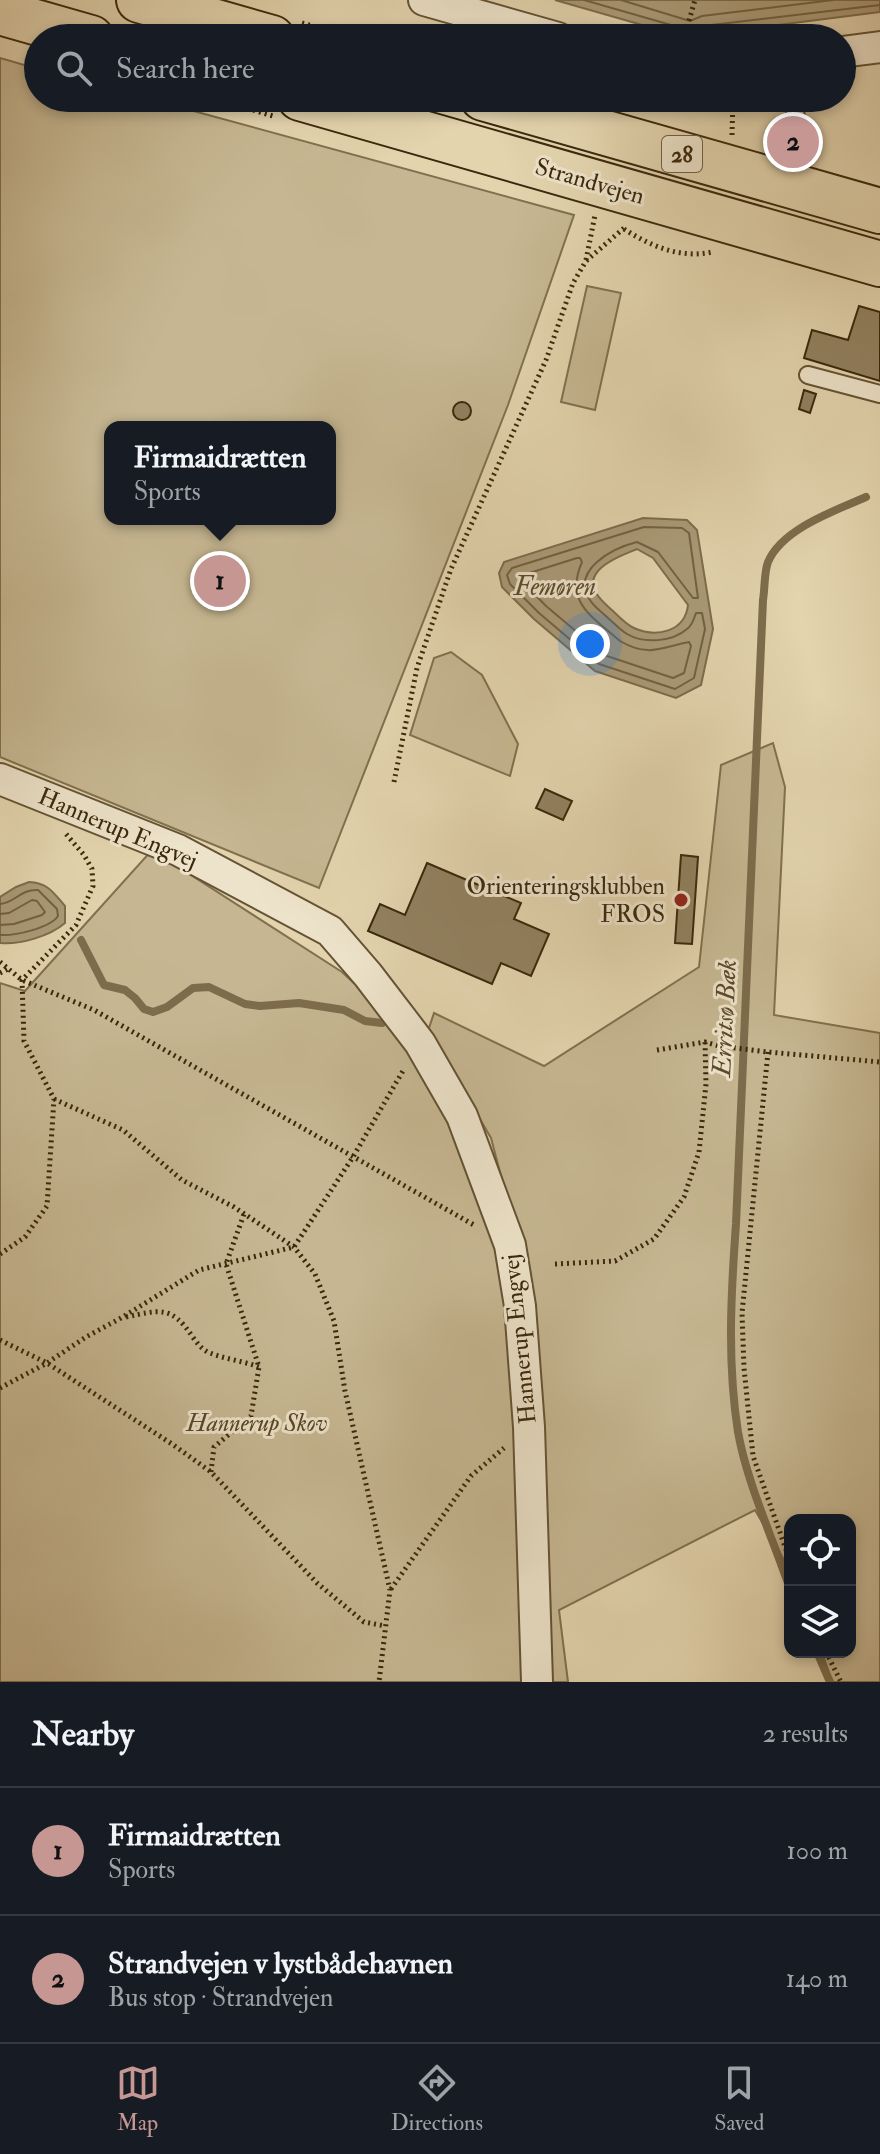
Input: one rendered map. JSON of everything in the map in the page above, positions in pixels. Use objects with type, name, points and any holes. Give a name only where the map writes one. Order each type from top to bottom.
[{"type":"main road","points":[[139,0],[223,24]]},
{"type":"main road","points":[[0,12],[42,24]]},
{"type":"main road","name":"Strandvejen","points":[[341,112],[636,213],[880,264]]},
{"type":"main road","name":"28","points":[[532,112],[880,211]]},
{"type":"main road","points":[[636,213],[736,200],[880,243]]},
{"type":"street","points":[[424,0],[509,24]]},
{"type":"street","points":[[856,50],[880,47]]},
{"type":"street","name":"Hannerup Engvej","points":[[0,779],[178,850],[330,931],[420,1043],[462,1116],[510,1245],[520,1306],[529,1427],[537,1682]]},
{"type":"lane","points":[[795,112],[796,117]]},
{"type":"lane","points":[[808,375],[880,394]]},
{"type":"path","points":[[688,24],[695,0]]},
{"type":"path","points":[[732,140],[733,112]]},
{"type":"path","points":[[586,261],[596,211]]},
{"type":"path","points":[[394,782],[417,668],[451,569],[546,360],[573,283],[586,261],[636,213]]},
{"type":"path","points":[[0,1254],[25,1237],[47,1206],[54,1099],[24,1041],[22,980],[76,925],[93,886],[92,869],[84,855],[67,838],[63,823],[68,806]]},
{"type":"path","points":[[0,962],[22,980],[94,1010],[510,1245]]},
{"type":"path","points":[[0,973],[8,969]]},
{"type":"path","points":[[555,1264],[615,1261],[654,1239],[684,1197],[699,1152],[706,1084],[705,1042]]},
{"type":"path","points":[[657,1050],[705,1042],[768,1052],[880,1062]]},
{"type":"path","points":[[0,1388],[47,1363],[199,1270],[294,1247],[353,1157],[420,1043]]},
{"type":"path","points":[[768,1052],[742,1313],[753,1456],[784,1544]]},
{"type":"path","points":[[54,1099],[123,1130],[182,1180],[244,1214],[294,1247],[315,1274],[334,1321],[345,1391],[390,1590],[379,1682]]},
{"type":"path","points":[[211,1472],[214,1447],[251,1416],[259,1367],[226,1264],[244,1214]]},
{"type":"path","points":[[121,1318],[149,1312],[171,1313],[209,1353],[259,1367]]},
{"type":"path","points":[[0,1340],[47,1363],[211,1472],[317,1583],[364,1622],[385,1626]]},
{"type":"path","points":[[390,1590],[471,1476],[529,1427]]},
{"type":"path","points":[[829,1658],[841,1682]]},
{"type":"green space","points":[[0,58],[24,65],[24,112],[197,112],[574,215],[508,405],[319,888],[0,757]]},
{"type":"green space","points":[[587,286],[621,293],[595,410],[561,402]]},
{"type":"green space","points":[[451,652],[482,675],[518,744],[510,776],[410,735],[434,658]]},
{"type":"green space","points":[[773,743],[785,787],[774,1015],[880,1033],[880,1682],[832,1682],[824,1658],[856,1658],[856,1514],[784,1514],[784,1560],[755,1510],[559,1610],[568,1682],[549,1682],[528,1279],[491,1138],[428,1031],[434,1013],[544,1066],[699,967],[721,765]]},
{"type":"green space","name":"Hannerup Skov","points":[[152,850],[342,972],[388,1015],[453,1117],[505,1276],[518,1464],[526,1682],[0,1682],[0,983],[25,991]]},
{"type":"water","points":[[555,0],[880,0],[880,12],[786,24],[639,24]]},
{"type":"water","name":"Femøren","points":[[643,518],[687,520],[697,530],[713,629],[701,685],[676,698],[595,671],[502,587],[499,573],[504,562]],"holes":[[[637,549],[653,558],[688,605],[686,614],[675,627],[660,632],[643,631],[626,623],[600,599],[593,583],[601,567],[627,553]]]},
{"type":"water","points":[[29,882],[46,886],[57,896],[65,906],[65,923],[34,939],[0,943],[0,897]]},
{"type":"building","points":[[859,306],[880,312],[880,381],[804,358],[812,330],[848,340]]},
{"type":"building","points":[[804,390],[816,394],[810,413],[799,409]]},
{"type":"building","points":[[462,402],[471,411],[462,420],[453,411]]},
{"type":"building","points":[[545,789],[572,801],[563,820],[536,808]]},
{"type":"building","name":"Orienteringsklubben FROS","points":[[681,855],[698,857],[692,944],[675,943]]},
{"type":"building","points":[[427,863],[521,903],[514,919],[549,934],[531,976],[501,963],[492,984],[368,931],[380,904],[405,915]]},
{"type":"waterway","name":"Erritsø Bæk","points":[[789,1586],[742,1451],[731,1354],[763,600],[768,562],[775,550],[810,522],[866,497]]},
{"type":"waterway","points":[[81,940],[104,985],[125,990],[144,1009],[153,1012],[167,1007],[193,988],[209,987],[245,1004],[299,1003],[344,1010],[365,1021],[382,1023]]},
{"type":"waterway","name":"Erritsø Bæk","points":[[820,1658],[830,1682]]},
{"type":"place","name":"Strandvejen v lystbådehavnen","points":[[793,142]]},
{"type":"place","name":"Firmaidrætten","points":[[220,581]]},
{"type":"place","name":"Orienteringsklubben FROS","points":[[681,900]]}]
